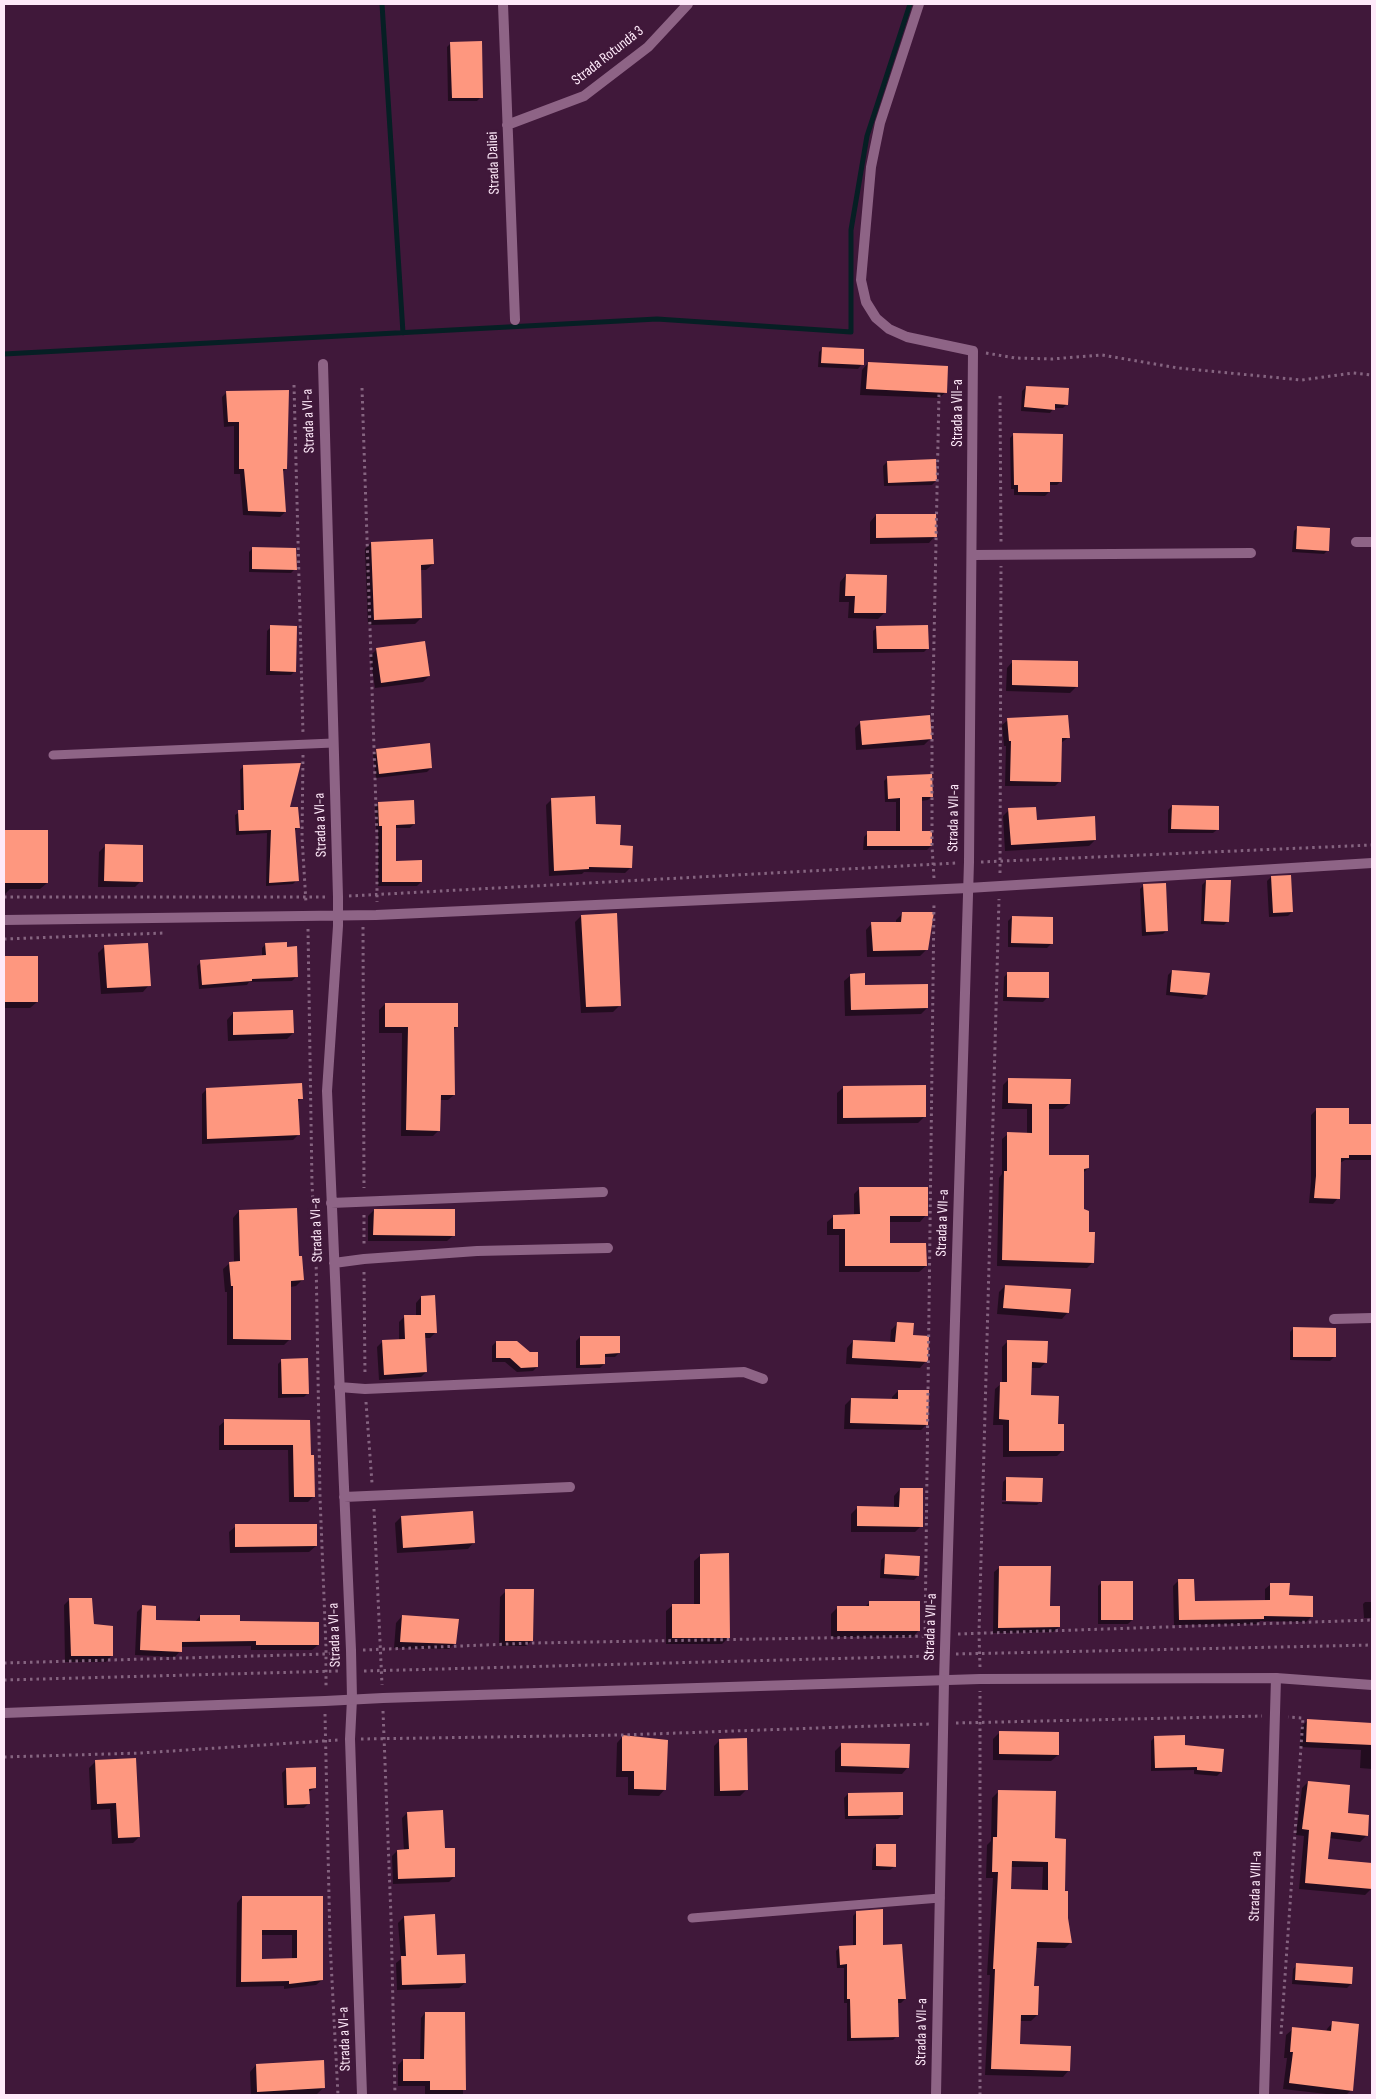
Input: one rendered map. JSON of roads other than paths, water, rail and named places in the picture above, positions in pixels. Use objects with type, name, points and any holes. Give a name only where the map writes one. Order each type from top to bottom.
[{"type":"street","name":"Strada Daliei","points":[[503,4],[514,320]]},
{"type":"street","name":"Strada Rotundă 3","points":[[507,125],[584,96],[648,47],[688,4]]},
{"type":"street","name":"Strada a VII-a","points":[[919,4],[880,123],[871,167],[861,280],[866,302],[876,318],[889,330],[907,337],[974,351],[969,862],[944,1680],[936,2095]]},
{"type":"street","name":"Strada a VI-a","points":[[322,364],[338,897],[327,1091],[351,1650],[352,1699],[350,1739],[362,2095]]},
{"type":"street","points":[[1356,542],[1372,542]]},
{"type":"street","points":[[973,555],[1250,553]]},
{"type":"street","points":[[4,920],[376,915],[968,888],[1372,863]]},
{"type":"street","points":[[332,1204],[603,1192]]},
{"type":"street","points":[[334,1263],[477,1251],[608,1248]]},
{"type":"street","points":[[1334,1319],[1372,1318]]},
{"type":"street","points":[[339,1387],[365,1389],[744,1372],[763,1379]]},
{"type":"street","points":[[344,1497],[570,1487]]},
{"type":"street","points":[[4,1713],[325,1702],[352,1699],[944,1680],[1276,1678],[1372,1685]]},
{"type":"street","name":"Strada a VIII-a","points":[[1264,2095],[1276,1678]]},
{"type":"lane","points":[[53,755],[333,743]]},
{"type":"lane","points":[[692,1918],[940,1898]]},
{"type":"waterway","points":[[382,4],[403,333]]},
{"type":"waterway","points":[[4,354],[657,319],[851,332],[851,230],[867,136],[910,4]]}]
